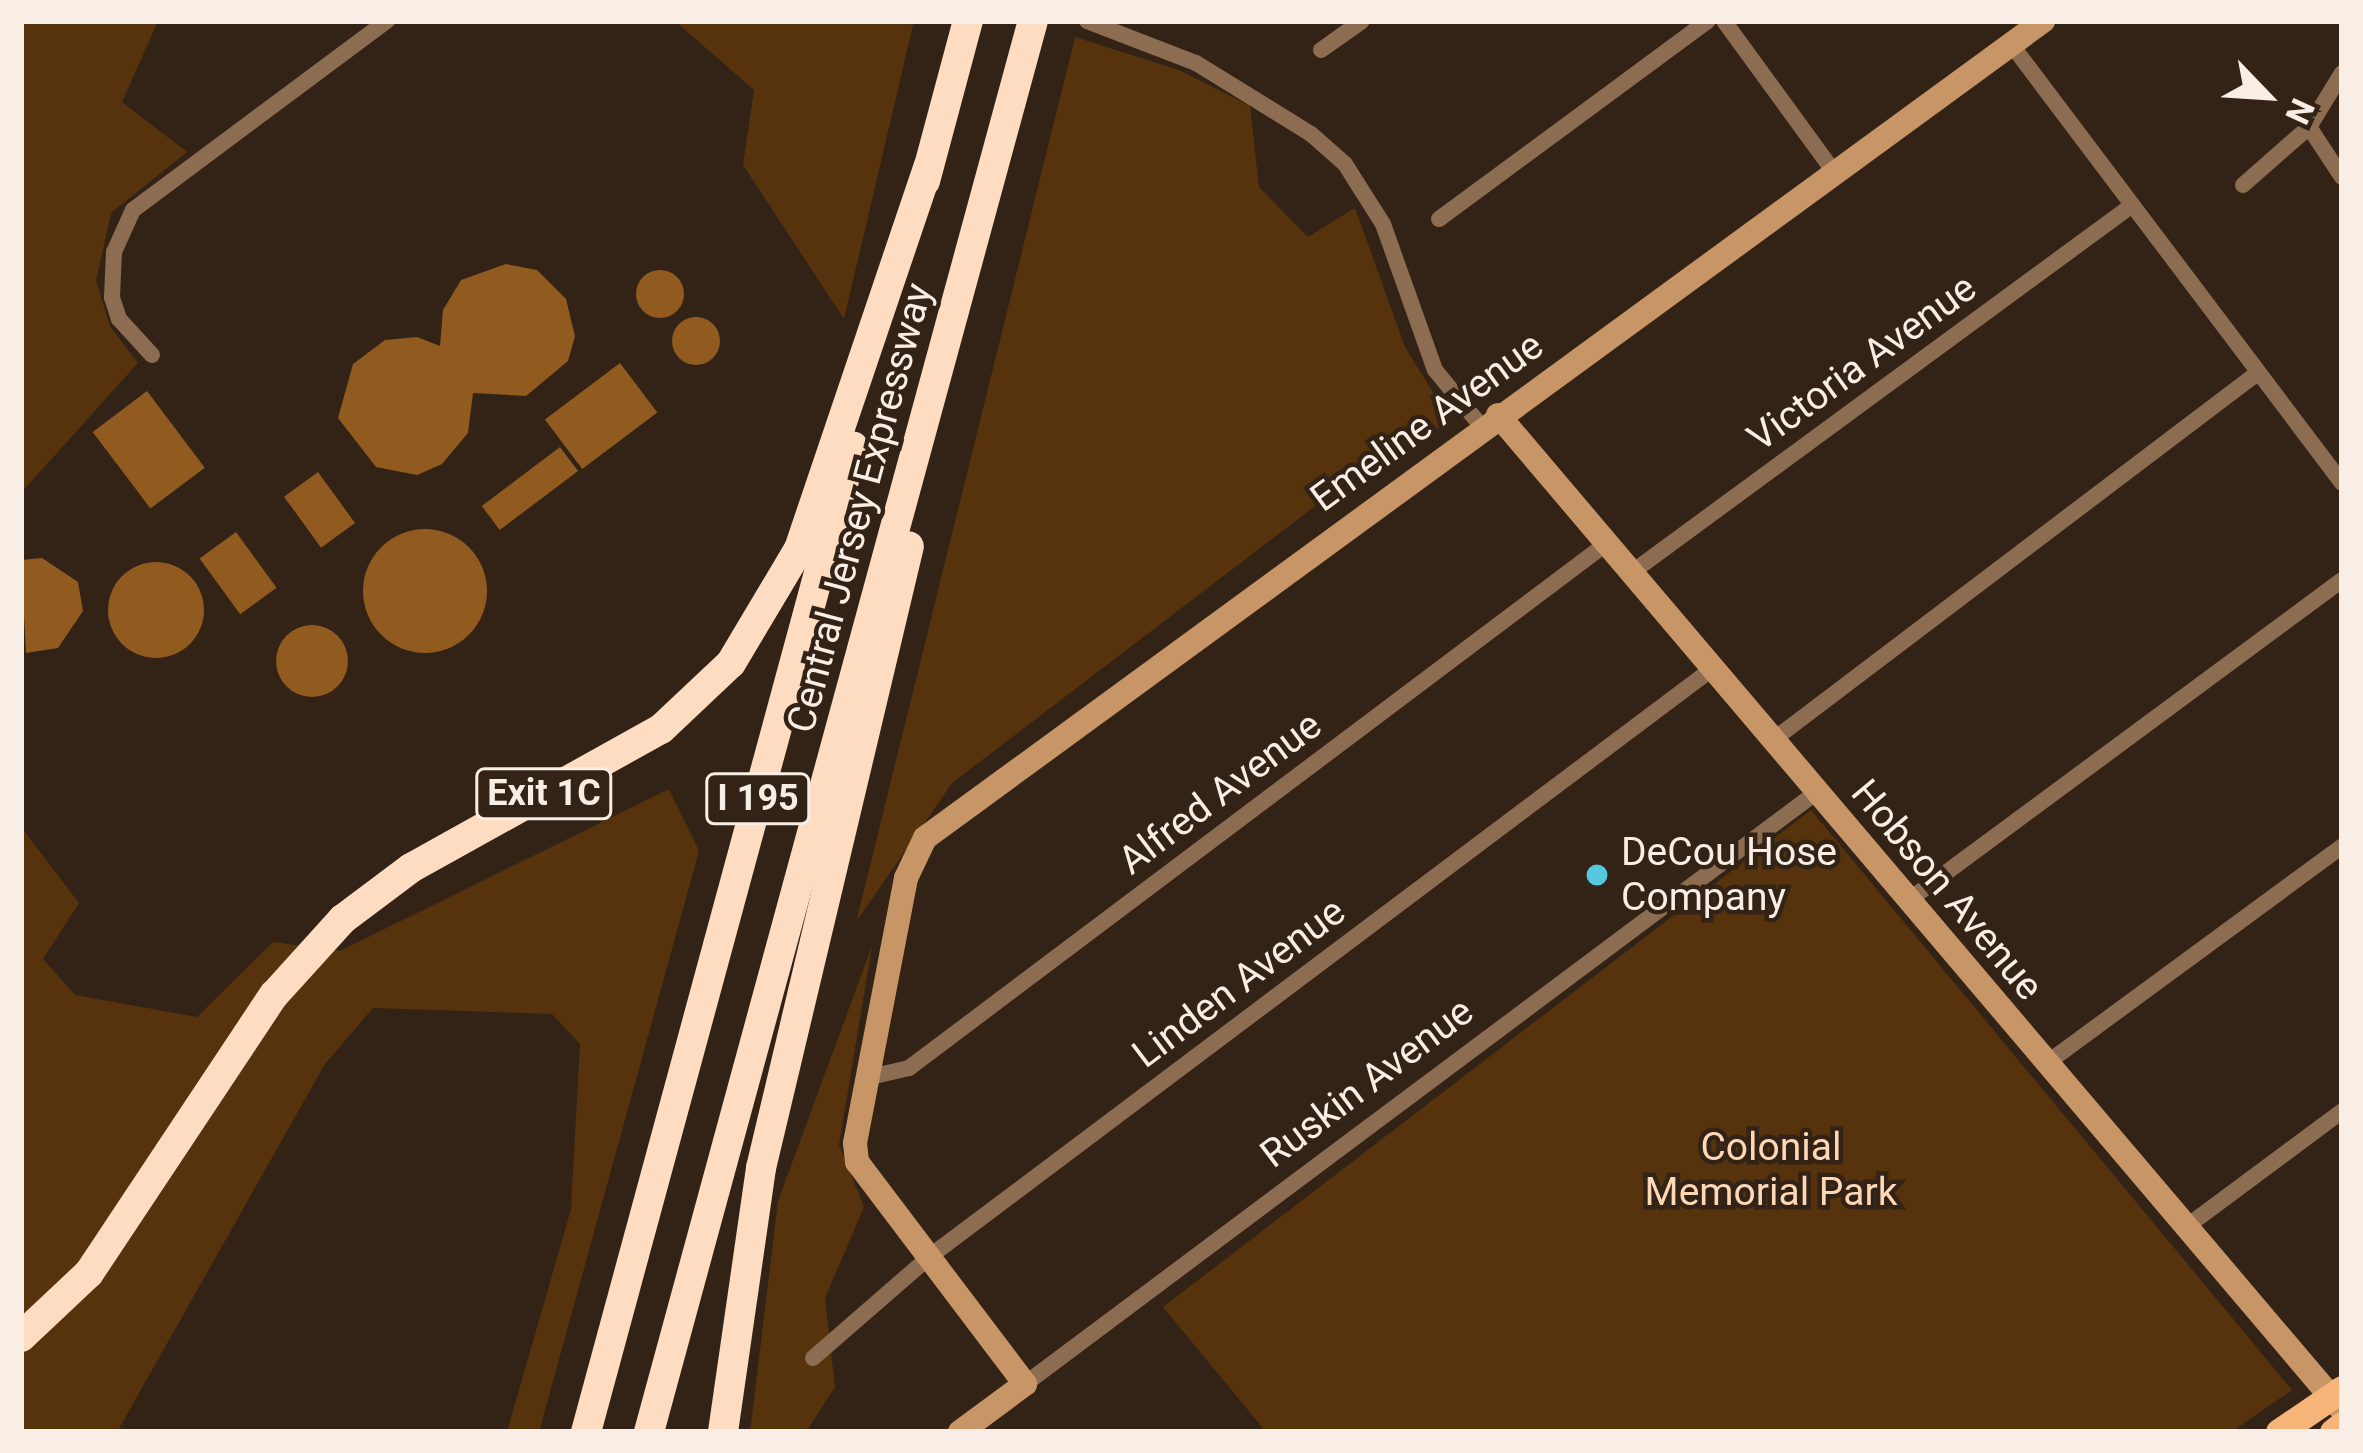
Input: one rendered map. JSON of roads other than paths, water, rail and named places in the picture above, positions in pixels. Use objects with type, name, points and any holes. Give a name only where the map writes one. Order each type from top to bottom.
[{"type":"highway","name":"Central Jersey Expressway","points":[[586,1432],[968,21]]},
{"type":"highway","name":"Central Jersey Expressway","points":[[652,1432],[1033,21]]},
{"type":"highway","name":"Exit 1C","points":[[21,1337],[88,1273],[274,995],[343,919],[411,868],[661,729],[731,663],[799,549],[929,166]]},
{"type":"highway","points":[[723,1432],[761,1168],[888,654],[961,285]]},
{"type":"main road","points":[[2279,1432],[2338,1398]]},
{"type":"main road","points":[[2333,1432],[2342,1425]]},
{"type":"street","points":[[152,355],[118,320],[112,297],[113,252],[133,210],[386,21]]},
{"type":"street","name":"Hobson Avenue","points":[[1087,21],[1196,63],[1311,134],[1345,164],[1382,224],[1435,370],[1606,544],[2186,1227],[2338,1398]]},
{"type":"street","points":[[1321,50],[1361,21]]},
{"type":"street","points":[[1439,219],[1708,21]]},
{"type":"street","points":[[1724,21],[1834,172]]},
{"type":"street","name":"Emeline Avenue","points":[[1025,1384],[857,1162],[855,1122],[906,878],[939,822],[2042,21]]},
{"type":"street","points":[[2011,44],[2342,483]]},
{"type":"street","points":[[2242,185],[2309,127],[2342,74]]},
{"type":"street","points":[[2309,127],[2342,177]]},
{"type":"street","name":"Victoria Avenue","points":[[1631,573],[2131,206]]},
{"type":"street","points":[[1773,740],[2256,374]]},
{"type":"street","name":"Alfred Avenue","points":[[866,1078],[909,1068],[1606,544]]},
{"type":"street","points":[[1909,901],[2342,580]]},
{"type":"street","name":"Linden Avenue","points":[[813,1358],[928,1258],[1712,669]]},
{"type":"street","name":"Ruskin Avenue","points":[[962,1432],[1817,792]]},
{"type":"street","points":[[2047,1063],[2342,846]]},
{"type":"street","points":[[2186,1227],[2342,1111]]},
{"type":"place","name":"DeCou Hose Company","points":[[1597,875]]},
{"type":"park label","name":"Colonial Memorial Park","points":[[1771,1170]]}]
